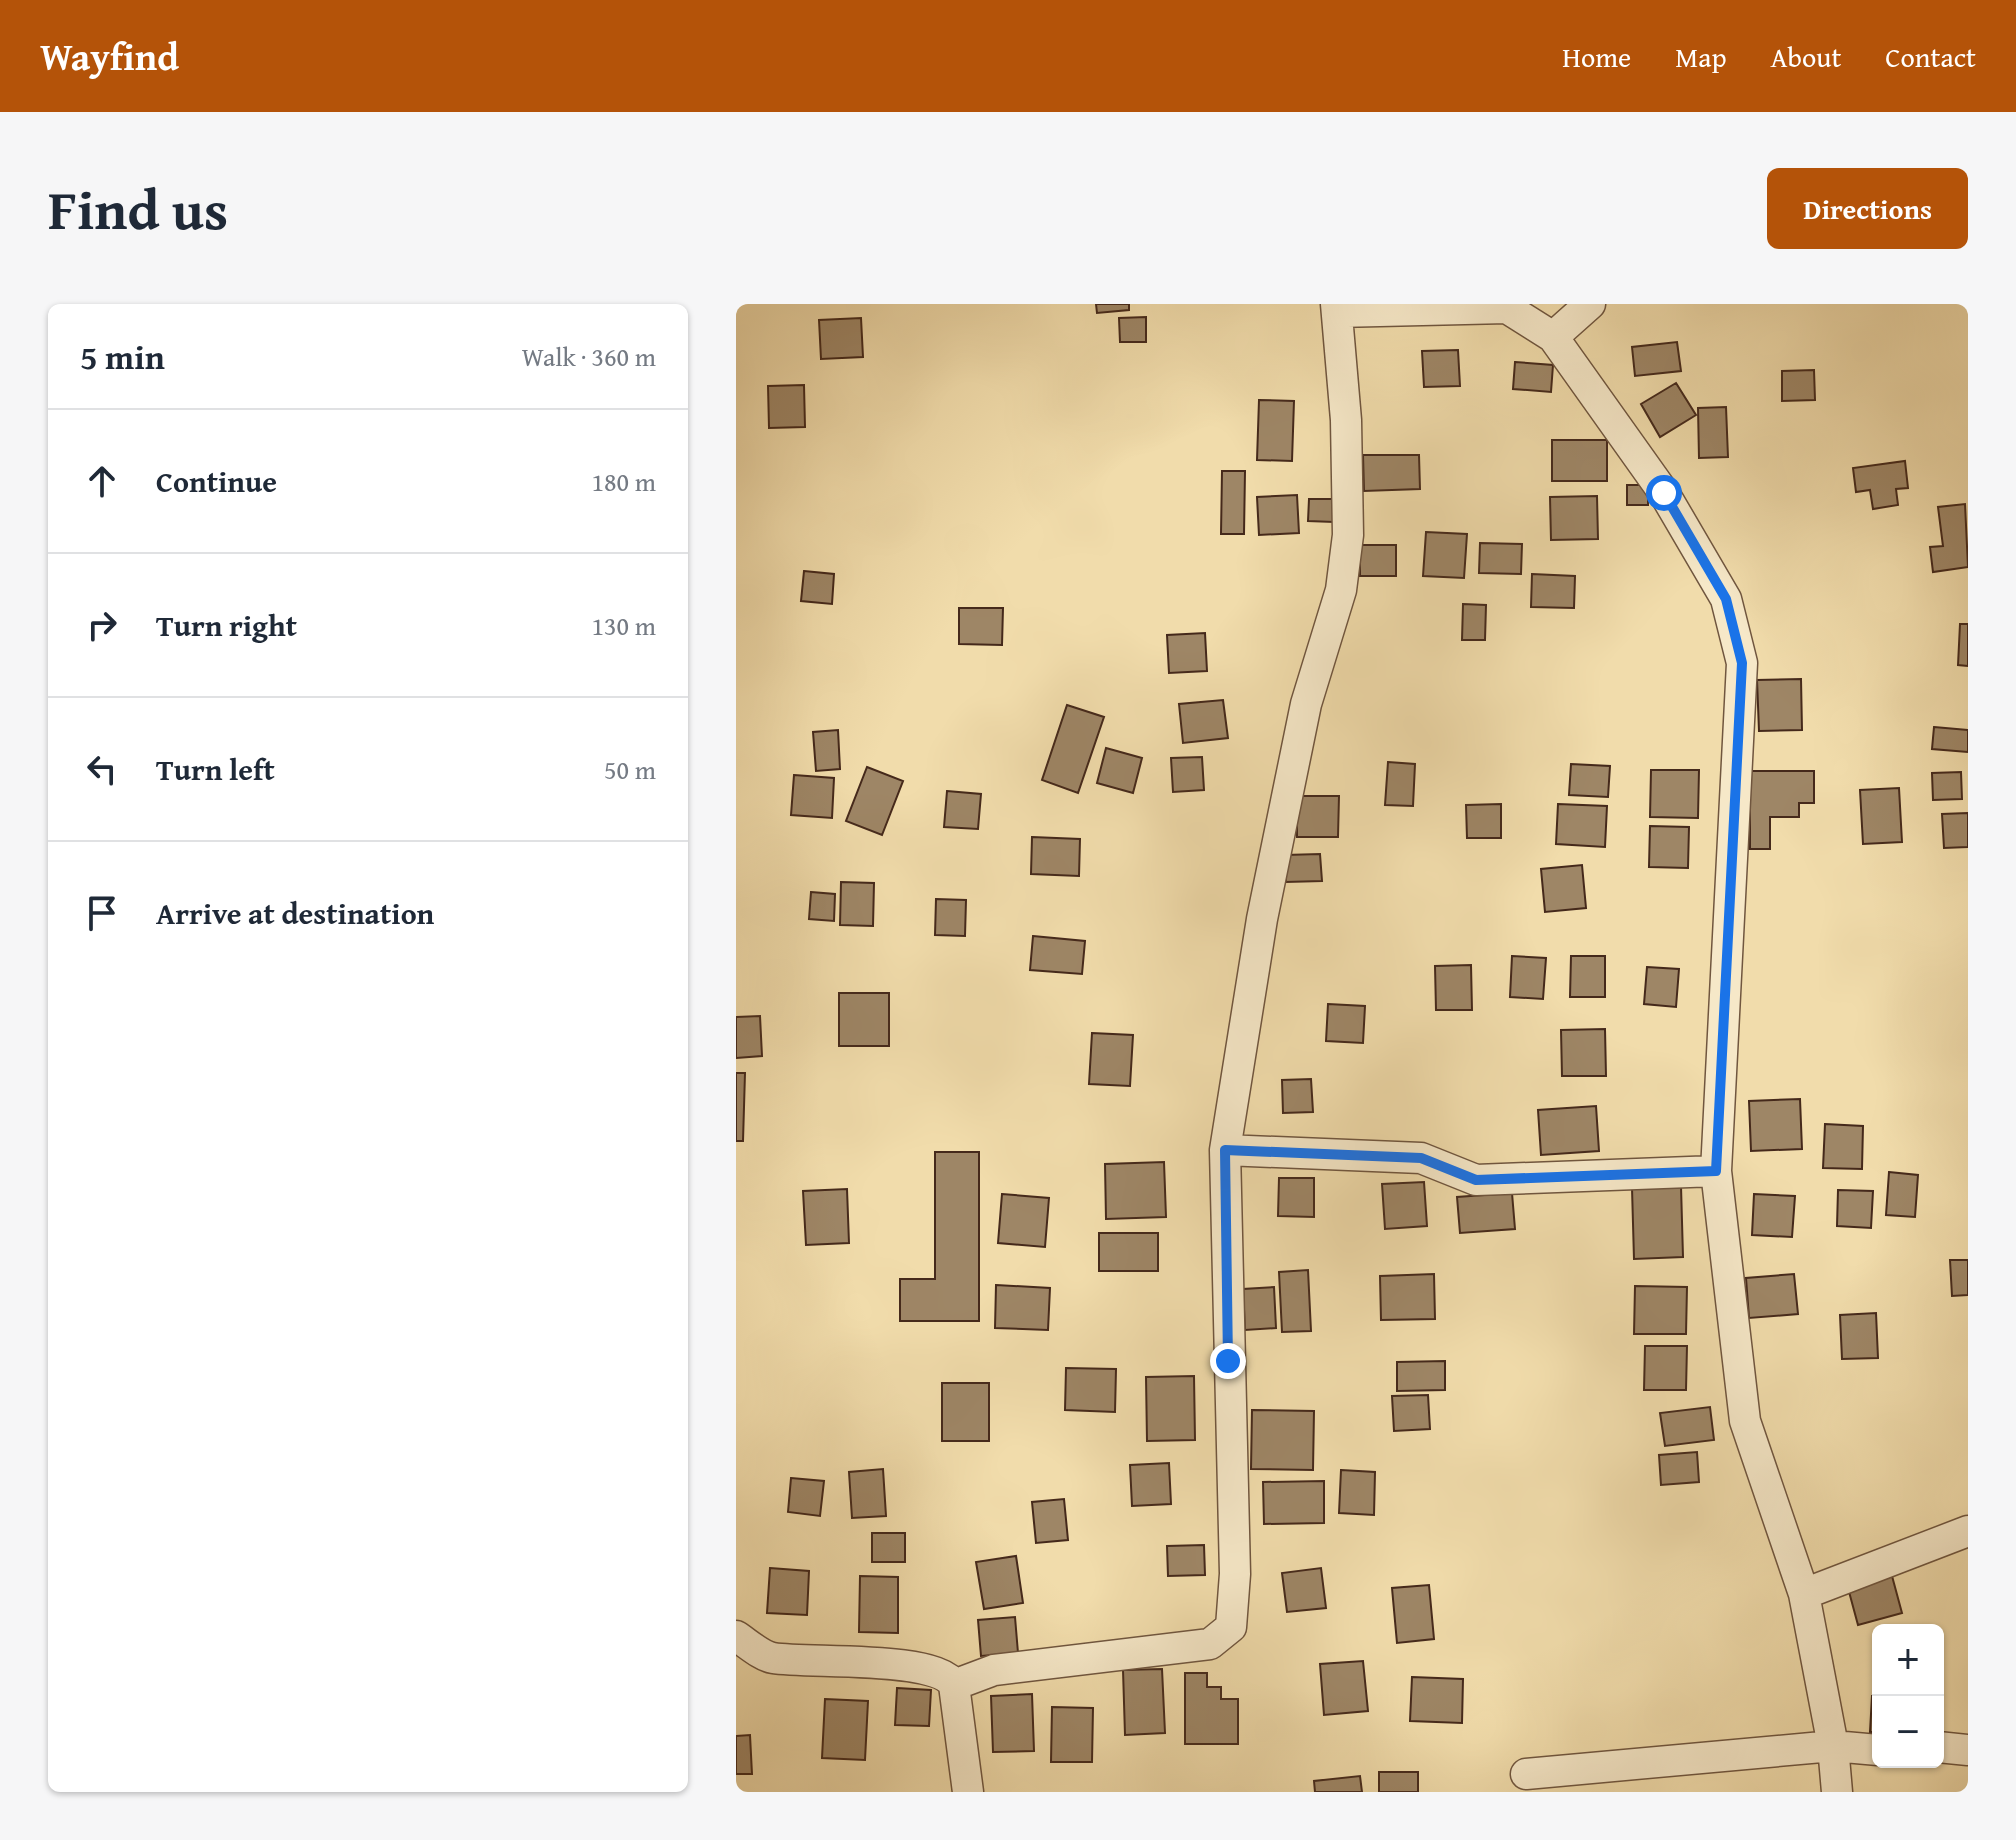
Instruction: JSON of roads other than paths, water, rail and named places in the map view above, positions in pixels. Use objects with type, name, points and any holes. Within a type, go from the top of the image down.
[{"type":"street","points":[[1553,337],[1590,304]]},
{"type":"street","points":[[954,1685],[994,1670],[1210,1644],[1231,1627],[1235,1574],[1225,1150],[1262,919],[1306,704],[1341,590],[1348,520],[1346,420],[1336,308],[1507,308],[1553,337],[1664,493],[1726,599],[1742,663],[1716,1171],[1745,1421],[1804,1594],[1833,1746],[1837,1792]]},
{"type":"street","points":[[1225,1150],[1421,1158],[1476,1180],[1716,1171]]},
{"type":"street","points":[[1804,1594],[1968,1531]]},
{"type":"street","points":[[736,1636],[769,1658],[919,1666],[950,1678],[954,1685],[968,1792]]},
{"type":"street","points":[[1526,1774],[1833,1746],[1872,1749]]},
{"type":"street","points":[[1944,1748],[1968,1750]]}]
